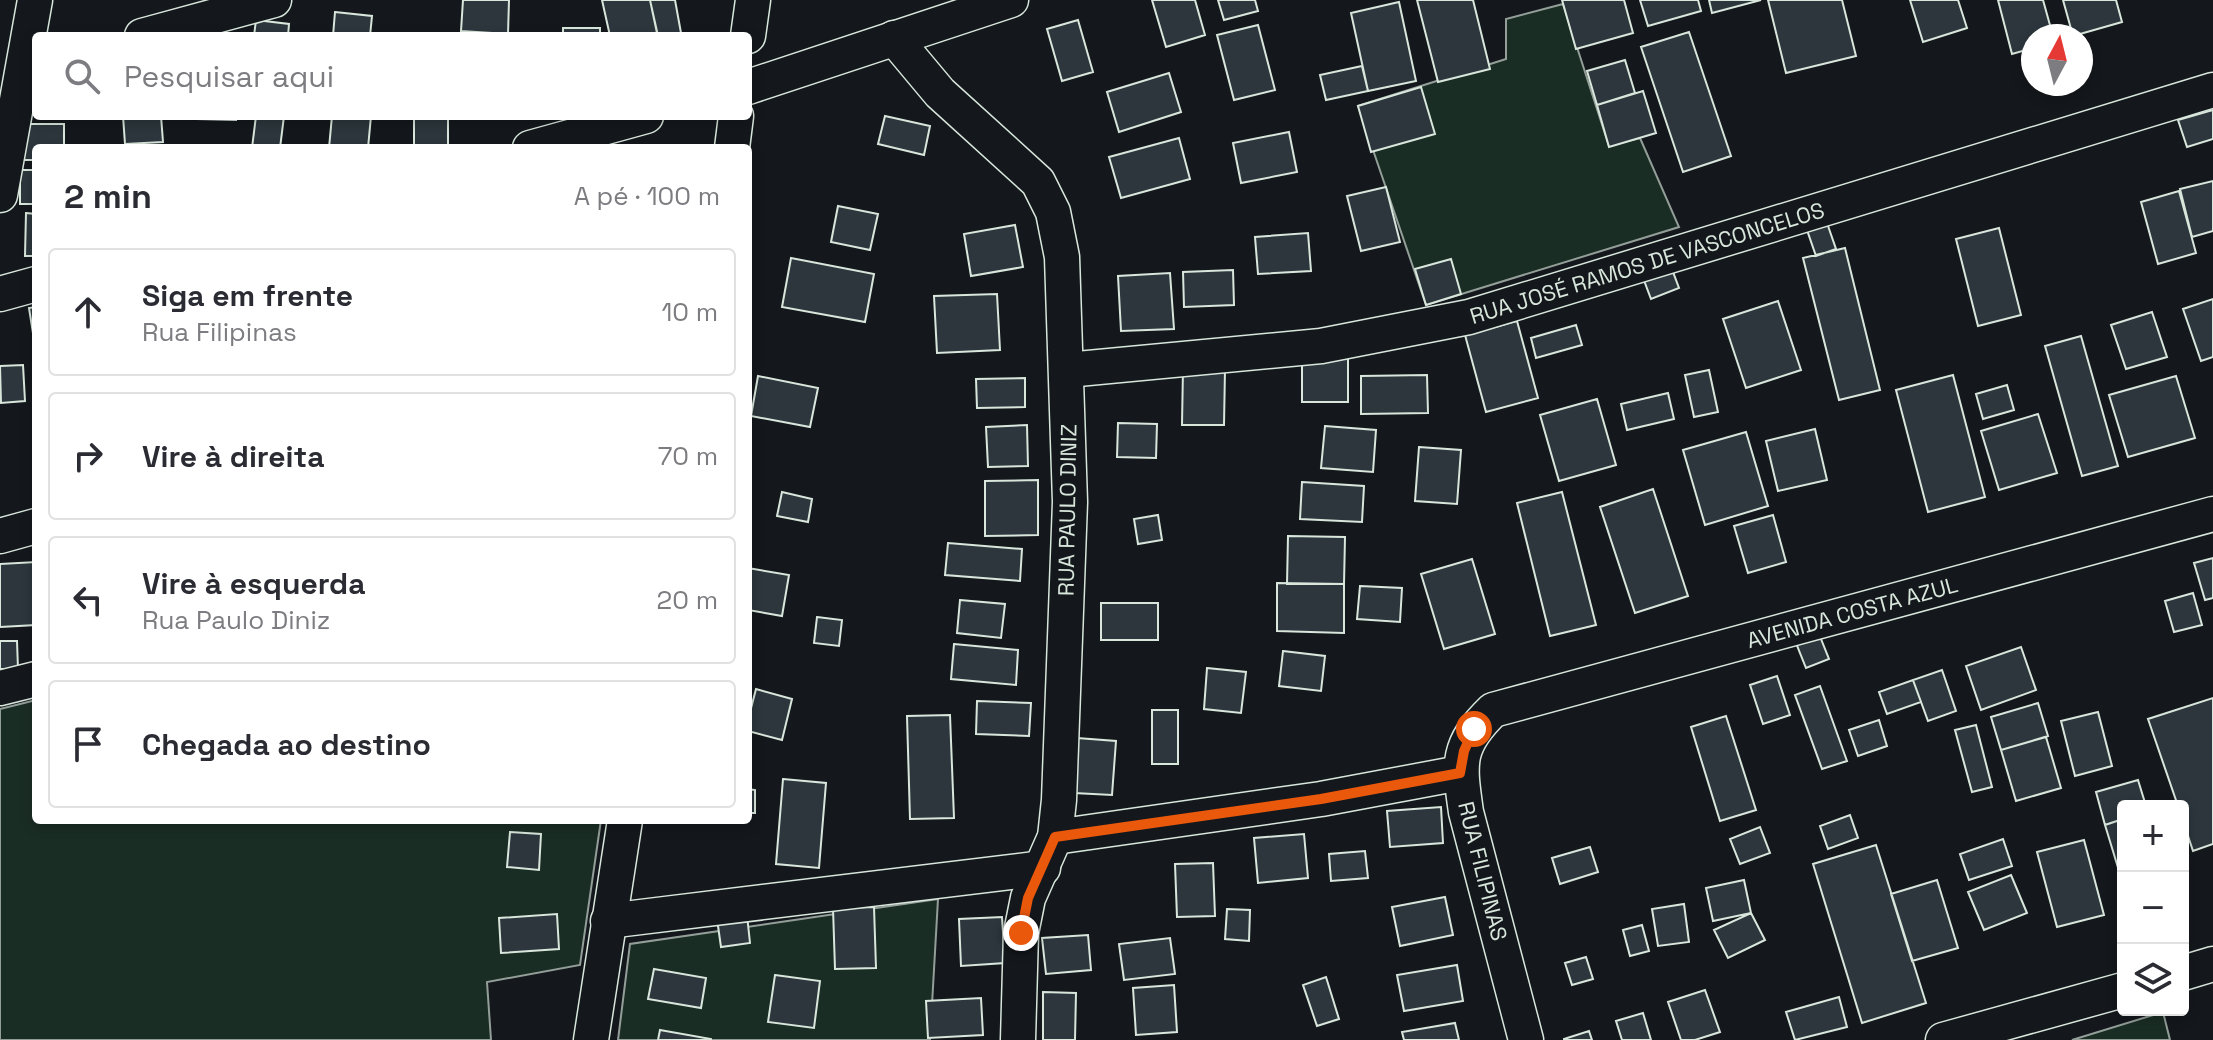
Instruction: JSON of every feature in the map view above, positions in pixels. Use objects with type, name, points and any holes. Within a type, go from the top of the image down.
[{"type":"street","points":[[32,32],[35,0]]},
{"type":"street","points":[[157,32],[274,0]]},
{"type":"street","points":[[749,32],[753,0]]},
{"type":"street","points":[[752,86],[1011,0]]},
{"type":"street","points":[[0,195],[29,67],[32,34]]},
{"type":"street","name":"RUA PAULO DINIZ","points":[[894,38],[940,93],[1038,182],[1053,212],[1062,257],[1070,502],[1059,800],[1049,853],[1028,898],[1021,933],[1018,1040]]},
{"type":"street","name":"RUA JOSÉ RAMOS DE VASCONCELOS","points":[[1067,370],[1321,346],[1469,317],[2213,90]]},
{"type":"street","points":[[544,144],[632,120]]},
{"type":"street","points":[[732,144],[736,120]]},
{"type":"street","points":[[0,294],[32,285]]},
{"type":"street","name":"AVENIDA COSTA AZUL","points":[[1493,710],[2213,514]]},
{"type":"street","points":[[0,536],[32,527]]},
{"type":"street","points":[[0,688],[32,680]]},
{"type":"street","name":"RUA FILIPINAS","points":[[1493,710],[1474,729],[1464,751],[1460,773],[1466,812],[1526,1040]]},
{"type":"street","points":[[608,921],[1049,853],[1460,773]]},
{"type":"street","points":[[591,1040],[624,824]]},
{"type":"street","points":[[2189,971],[2213,964]]},
{"type":"street","points":[[1943,1040],[2117,992]]},
{"type":"green space","points":[[1563,4],[1609,146],[1640,138],[1679,227],[1426,305],[1358,106],[1506,59],[1506,19]]},
{"type":"green space","points":[[32,701],[32,824],[600,824],[580,965],[487,982],[491,1040],[0,1040],[0,709]]},
{"type":"green space","points":[[938,899],[930,1040],[618,1040],[630,944]]},
{"type":"green space","points":[[2150,1016],[2164,1016],[2170,1040],[2072,1040]]},
{"type":"building","points":[[463,0],[509,0],[508,32],[461,31]]},
{"type":"building","points":[[602,0],[650,0],[657,32],[609,32]]},
{"type":"building","points":[[650,0],[675,0],[681,32],[657,32]]},
{"type":"building","points":[[1152,0],[1195,0],[1205,35],[1166,47]]},
{"type":"building","points":[[1218,0],[1255,0],[1258,11],[1224,20]]},
{"type":"building","points":[[1417,0],[1473,0],[1490,69],[1438,82]]},
{"type":"building","points":[[1562,0],[1624,0],[1633,33],[1576,49]]},
{"type":"building","points":[[1640,0],[1698,0],[1701,11],[1648,26]]},
{"type":"building","points":[[1709,0],[1761,0],[1712,13]]},
{"type":"building","points":[[1768,0],[1842,0],[1856,56],[1786,73]]},
{"type":"building","points":[[1910,0],[1958,0],[1967,28],[1923,42]]},
{"type":"building","points":[[1998,0],[2043,0],[2050,24],[2021,24],[2021,51],[2012,54]]},
{"type":"building","points":[[2063,0],[2116,0],[2122,22],[2093,30],[2093,24],[2070,24]]},
{"type":"building","points":[[1399,2],[1416,81],[1368,91],[1351,13]]},
{"type":"building","points":[[335,12],[372,16],[370,32],[333,32]]},
{"type":"building","points":[[256,20],[289,24],[288,32],[254,32]]},
{"type":"building","points":[[1078,20],[1093,72],[1062,81],[1047,29]]},
{"type":"building","points":[[1258,25],[1275,90],[1234,100],[1217,35]]},
{"type":"building","points":[[563,28],[600,28],[600,32],[563,32]]},
{"type":"building","points":[[1689,32],[1731,156],[1683,172],[1641,47]]},
{"type":"building","points":[[1625,60],[1635,93],[1597,105],[1587,71]]},
{"type":"building","points":[[1362,66],[1368,91],[1326,100],[1320,75]]},
{"type":"building","points":[[1169,73],[1181,112],[1119,132],[1107,92]]},
{"type":"building","points":[[1421,87],[1435,134],[1371,152],[1358,106]]},
{"type":"building","points":[[1643,91],[1656,133],[1609,147],[1597,105]]},
{"type":"building","points":[[2213,110],[2213,139],[2187,147],[2178,120]]},
{"type":"building","points":[[885,116],[930,126],[924,155],[878,144]]},
{"type":"building","points":[[123,120],[161,120],[163,142],[125,144]]},
{"type":"building","points":[[256,120],[284,120],[280,144],[252,144]]},
{"type":"building","points":[[332,120],[371,120],[368,144],[329,144]]},
{"type":"building","points":[[414,120],[448,120],[448,144],[414,144]]},
{"type":"building","points":[[19,124],[64,124],[64,144],[32,144],[32,160],[19,160]]},
{"type":"building","points":[[1289,132],[1297,172],[1241,183],[1233,143]]},
{"type":"building","points":[[1179,138],[1190,179],[1121,198],[1109,157]]},
{"type":"building","points":[[20,170],[32,170],[32,204],[20,204]]},
{"type":"building","points":[[2213,181],[2213,231],[2192,237],[2180,189]]},
{"type":"building","points":[[1386,187],[1400,242],[1361,251],[1347,196]]},
{"type":"building","points":[[2179,191],[2196,253],[2158,264],[2141,202]]},
{"type":"building","points":[[838,206],[878,214],[870,250],[831,242]]},
{"type":"building","points":[[26,213],[32,214],[32,256],[25,256]]},
{"type":"building","points":[[1827,223],[1836,249],[1816,256],[1807,230]]},
{"type":"building","points":[[1015,225],[1023,267],[971,276],[964,234]]},
{"type":"building","points":[[1999,228],[2021,315],[1978,326],[1956,239]]},
{"type":"building","points":[[1308,233],[1311,271],[1258,274],[1255,237]]},
{"type":"building","points":[[1845,248],[1880,390],[1839,400],[1803,258]]},
{"type":"building","points":[[791,258],[874,274],[865,322],[782,307]]},
{"type":"building","points":[[1451,259],[1461,294],[1426,305],[1415,269]]},
{"type":"building","points":[[1670,264],[1679,288],[1651,299],[1642,275]]},
{"type":"building","points":[[1233,270],[1234,305],[1184,307],[1183,272]]},
{"type":"building","points":[[1170,273],[1174,329],[1121,331],[1118,276]]},
{"type":"building","points":[[997,294],[1000,350],[937,353],[934,296]]},
{"type":"building","points":[[2213,299],[2213,357],[2201,361],[2183,309]]},
{"type":"building","points":[[1778,301],[1801,370],[1746,388],[1723,319]]},
{"type":"building","points":[[2152,312],[2167,357],[2126,369],[2111,325]]},
{"type":"building","points":[[1517,321],[1538,398],[1486,412],[1465,335]]},
{"type":"building","points":[[1576,325],[1582,345],[1536,358],[1531,338]]},
{"type":"building","points":[[2081,336],[2118,466],[2082,476],[2045,346]]},
{"type":"building","points":[[1302,357],[1348,357],[1348,402],[1302,402]]},
{"type":"building","points":[[23,365],[25,401],[1,403],[0,366]]},
{"type":"building","points":[[1183,368],[1225,369],[1224,425],[1182,425]]},
{"type":"building","points":[[1709,370],[1718,412],[1694,417],[1685,375]]},
{"type":"building","points":[[1427,375],[1428,413],[1361,414],[1361,376]]},
{"type":"building","points":[[1953,375],[1985,497],[1928,512],[1896,390]]},
{"type":"building","points":[[758,376],[818,388],[810,427],[752,416]]},
{"type":"building","points":[[2176,376],[2195,438],[2128,457],[2109,395]]},
{"type":"building","points":[[1025,378],[1025,407],[977,408],[976,379]]},
{"type":"building","points":[[2007,385],[2014,410],[1983,419],[1976,394]]},
{"type":"building","points":[[1668,393],[1674,419],[1627,430],[1621,404]]},
{"type":"building","points":[[1597,399],[1616,465],[1559,481],[1540,415]]},
{"type":"building","points":[[2038,414],[2057,473],[1999,490],[1981,431]]},
{"type":"building","points":[[1118,423],[1157,424],[1156,458],[1117,457]]},
{"type":"building","points":[[1027,425],[1028,466],[988,467],[986,427]]},
{"type":"building","points":[[1325,426],[1376,430],[1373,472],[1321,468]]},
{"type":"building","points":[[1815,429],[1827,480],[1778,491],[1766,441]]},
{"type":"building","points":[[1746,432],[1768,506],[1705,525],[1683,450]]},
{"type":"building","points":[[1419,447],[1461,450],[1457,504],[1415,501]]},
{"type":"building","points":[[1038,480],[1038,535],[985,536],[985,481]]},
{"type":"building","points":[[1302,482],[1364,486],[1362,522],[1300,519]]},
{"type":"building","points":[[1653,489],[1688,596],[1635,613],[1600,507]]},
{"type":"building","points":[[782,492],[812,499],[808,522],[777,516]]},
{"type":"building","points":[[1562,492],[1596,625],[1550,636],[1517,503]]},
{"type":"building","points":[[1158,515],[1162,540],[1138,544],[1134,519]]},
{"type":"building","points":[[1773,515],[1786,562],[1748,573],[1734,526]]},
{"type":"building","points":[[1288,536],[1345,537],[1344,584],[1287,584]]},
{"type":"building","points":[[948,543],[1022,549],[1020,581],[945,575]]},
{"type":"building","points":[[2213,558],[2213,598],[2205,600],[2194,563]]},
{"type":"building","points":[[1472,559],[1495,634],[1444,649],[1421,574]]},
{"type":"building","points":[[32,562],[32,625],[0,627],[0,564]]},
{"type":"building","points":[[752,569],[789,575],[782,616],[752,611]]},
{"type":"building","points":[[1277,583],[1344,584],[1344,633],[1277,631]]},
{"type":"building","points":[[1360,586],[1402,588],[1400,622],[1357,619]]},
{"type":"building","points":[[2193,593],[2202,625],[2174,632],[2165,601]]},
{"type":"building","points":[[960,600],[1005,604],[1001,638],[957,633]]},
{"type":"building","points":[[1101,603],[1158,603],[1158,640],[1101,640]]},
{"type":"building","points":[[817,617],[842,620],[839,646],[814,643]]},
{"type":"building","points":[[1819,634],[1829,659],[1806,668],[1796,643]]},
{"type":"building","points":[[0,641],[17,641],[18,669],[0,669]]},
{"type":"building","points":[[954,644],[1018,650],[1016,685],[951,679]]},
{"type":"building","points":[[2021,647],[2036,690],[1981,710],[1966,666]]},
{"type":"building","points":[[1283,651],[1325,656],[1321,691],[1279,686]]},
{"type":"building","points":[[1207,668],[1246,672],[1241,713],[1204,709]]},
{"type":"building","points":[[1942,670],[1956,711],[1928,721],[1913,680]]},
{"type":"building","points":[[1777,676],[1790,715],[1763,724],[1750,685]]},
{"type":"building","points":[[1913,680],[1921,702],[1887,714],[1879,692]]},
{"type":"building","points":[[1820,686],[1847,761],[1822,769],[1795,695]]},
{"type":"building","points":[[756,689],[792,699],[782,740],[752,732],[752,704]]},
{"type":"building","points":[[2213,698],[2213,844],[2193,851],[2189,839],[2189,800],[2176,800],[2148,719]]},
{"type":"building","points":[[977,701],[1031,703],[1029,736],[976,734]]},
{"type":"building","points":[[2038,703],[2048,736],[2001,750],[1991,717]]},
{"type":"building","points":[[1152,710],[1178,710],[1178,764],[1152,764]]},
{"type":"building","points":[[2098,712],[2112,766],[2075,776],[2061,721]]},
{"type":"building","points":[[950,715],[954,818],[910,819],[907,716]]},
{"type":"building","points":[[1726,716],[1756,810],[1720,821],[1691,727]]},
{"type":"building","points":[[1879,720],[1887,746],[1858,756],[1849,730]]},
{"type":"building","points":[[1976,725],[1992,787],[1972,792],[1955,730]]},
{"type":"building","points":[[2046,737],[2061,788],[2016,801],[2001,750]]},
{"type":"building","points":[[1077,738],[1116,741],[1112,795],[1074,793]]},
{"type":"building","points":[[783,779],[826,783],[819,868],[776,864]]},
{"type":"building","points":[[2138,780],[2144,800],[2117,800],[2117,821],[2105,825],[2096,792]]},
{"type":"building","points":[[752,790],[755,790],[755,813],[752,813]]},
{"type":"building","points":[[1441,807],[1443,843],[1390,847],[1387,811]]},
{"type":"building","points":[[1850,815],[1858,838],[1828,849],[1820,826]]},
{"type":"building","points":[[2117,821],[2117,864],[2105,825]]},
{"type":"building","points":[[1760,827],[1770,853],[1740,864],[1730,839]]},
{"type":"building","points":[[510,832],[541,834],[539,870],[507,867]]},
{"type":"building","points":[[1304,834],[1308,878],[1258,883],[1254,838]]},
{"type":"building","points":[[2003,839],[2012,866],[1969,880],[1960,854]]},
{"type":"building","points":[[2084,840],[2104,915],[2057,927],[2037,852]]},
{"type":"building","points":[[1876,845],[1926,1003],[1862,1023],[1813,864]]},
{"type":"building","points":[[1590,847],[1598,872],[1560,884],[1552,858]]},
{"type":"building","points":[[1365,851],[1368,878],[1331,881],[1329,854]]},
{"type":"building","points":[[1213,863],[1215,916],[1177,917],[1175,864]]},
{"type":"building","points":[[2011,875],[2027,913],[1984,930],[1968,892]]},
{"type":"building","points":[[1744,880],[1751,913],[1713,921],[1706,888]]},
{"type":"building","points":[[1937,880],[1958,948],[1912,961],[1891,894]]},
{"type":"building","points":[[1445,897],[1453,935],[1400,946],[1392,907]]},
{"type":"building","points":[[1684,904],[1689,942],[1658,946],[1652,909]]},
{"type":"building","points":[[874,907],[876,968],[835,969],[833,908]]},
{"type":"building","points":[[1227,909],[1250,910],[1249,941],[1225,939]]},
{"type":"building","points":[[1751,913],[1765,940],[1728,958],[1714,930]]},
{"type":"building","points":[[557,914],[559,949],[501,953],[499,918]]},
{"type":"building","points":[[747,915],[750,943],[721,947],[717,919]]},
{"type":"building","points":[[1002,917],[1005,963],[961,966],[959,919]]},
{"type":"building","points":[[1642,925],[1649,951],[1630,956],[1623,930]]},
{"type":"building","points":[[1088,935],[1091,970],[1046,974],[1042,938]]},
{"type":"building","points":[[1170,938],[1175,974],[1124,980],[1119,944]]},
{"type":"building","points":[[1586,957],[1593,979],[1572,985],[1565,963]]},
{"type":"building","points":[[1457,965],[1463,1001],[1404,1011],[1397,975]]},
{"type":"building","points":[[654,969],[706,978],[701,1008],[648,999]]},
{"type":"building","points":[[775,975],[820,981],[814,1028],[768,1022]]},
{"type":"building","points":[[1326,977],[1339,1019],[1317,1026],[1303,985]]},
{"type":"building","points":[[1174,985],[1177,1032],[1136,1035],[1133,988]]},
{"type":"building","points":[[1705,990],[1720,1032],[1695,1040],[1681,1040],[1668,1002]]},
{"type":"building","points":[[1043,992],[1076,993],[1075,1040],[1043,1040]]},
{"type":"building","points":[[1839,997],[1847,1027],[1795,1040],[1786,1012]]},
{"type":"building","points":[[981,998],[983,1035],[928,1038],[926,1001]]},
{"type":"building","points":[[1643,1013],[1651,1040],[1622,1040],[1616,1021]]},
{"type":"building","points":[[1455,1023],[1459,1040],[1404,1040],[1402,1032]]},
{"type":"building","points":[[660,1030],[711,1039],[711,1040],[658,1040]]},
{"type":"building","points":[[1589,1031],[1592,1040],[1564,1040],[1564,1039]]},
{"type":"route","points":[[1021,933],[1028,898],[1055,837],[1190,820],[1460,773],[1464,751],[1474,729]]}]
